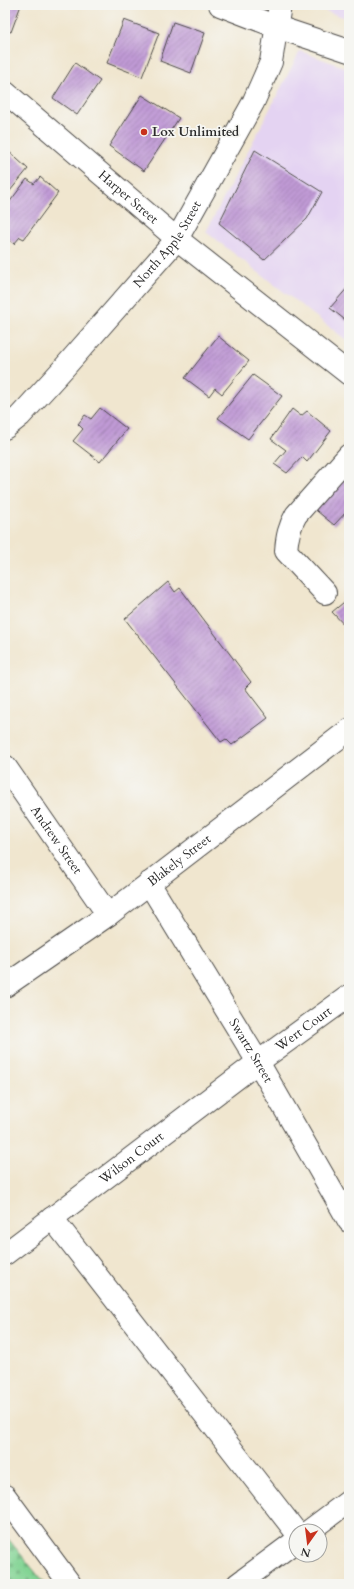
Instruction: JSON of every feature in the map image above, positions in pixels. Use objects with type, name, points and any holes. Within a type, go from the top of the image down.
[{"type":"street","points":[[220,5],[278,27],[349,51]]},
{"type":"street","name":"North Apple Street","points":[[5,428],[20,416],[63,369],[177,239],[253,103],[271,62],[278,27],[280,5]]},
{"type":"street","name":"Harper Street","points":[[5,92],[177,239],[349,374]]},
{"type":"street","points":[[325,593],[286,551],[287,537],[290,526],[296,515],[349,455]]},
{"type":"street","name":"Blakely Street","points":[[5,986],[108,915],[349,730]]},
{"type":"street","name":"Andrew Street","points":[[5,766],[108,915]]},
{"type":"street","name":"Swartz Street","points":[[149,883],[258,1062],[349,1221]]},
{"type":"street","name":"Wert Court","points":[[258,1062],[349,996]]},
{"type":"street","name":"Wilson Court","points":[[5,1254],[258,1062]]},
{"type":"street","points":[[52,1218],[289,1523]]},
{"type":"street","points":[[5,1496],[70,1584]]},
{"type":"street","points":[[320,1523],[349,1501]]},
{"type":"street","points":[[238,1584],[288,1547]]},
{"type":"shaded area","points":[[308,5],[349,5],[349,19]]},
{"type":"shaded area","points":[[300,51],[349,69],[349,342],[206,232]]},
{"type":"green space","points":[[5,1535],[45,1584],[5,1584]]},
{"type":"building","points":[[5,5],[21,5],[11,32],[5,30]]},
{"type":"building","points":[[124,20],[159,33],[142,77],[107,63]]},
{"type":"building","points":[[173,22],[205,33],[191,73],[160,61]]},
{"type":"building","points":[[75,63],[100,81],[77,115],[53,98]]},
{"type":"building","name":"Lox Unlimited","points":[[142,95],[179,118],[144,171],[109,146]]},
{"type":"building","points":[[5,148],[28,169],[5,197]]},
{"type":"building","points":[[255,150],[322,192],[307,219],[264,260],[219,223]]},
{"type":"building","points":[[40,177],[58,193],[24,239],[20,237],[14,244],[5,236],[5,208],[27,179],[34,184]]},
{"type":"building","points":[[349,286],[349,323],[330,308]]},
{"type":"building","points":[[218,336],[249,361],[222,394],[215,388],[209,396],[185,378]]},
{"type":"building","points":[[253,375],[282,396],[248,439],[218,418]]},
{"type":"building","points":[[100,408],[127,429],[100,462],[73,441],[83,429],[78,424],[85,415],[91,419]]},
{"type":"building","points":[[292,409],[301,416],[307,411],[331,431],[307,462],[302,457],[287,473],[274,464],[286,450],[271,439]]},
{"type":"building","points":[[338,475],[349,485],[349,509],[334,525],[312,507]]},
{"type":"building","points":[[168,582],[175,592],[180,588],[251,682],[245,688],[268,718],[232,745],[226,739],[221,742],[125,619]]},
{"type":"building","points":[[349,598],[349,630],[332,612]]},
{"type":"place","name":"Lox Unlimited","points":[[144,132]]}]
